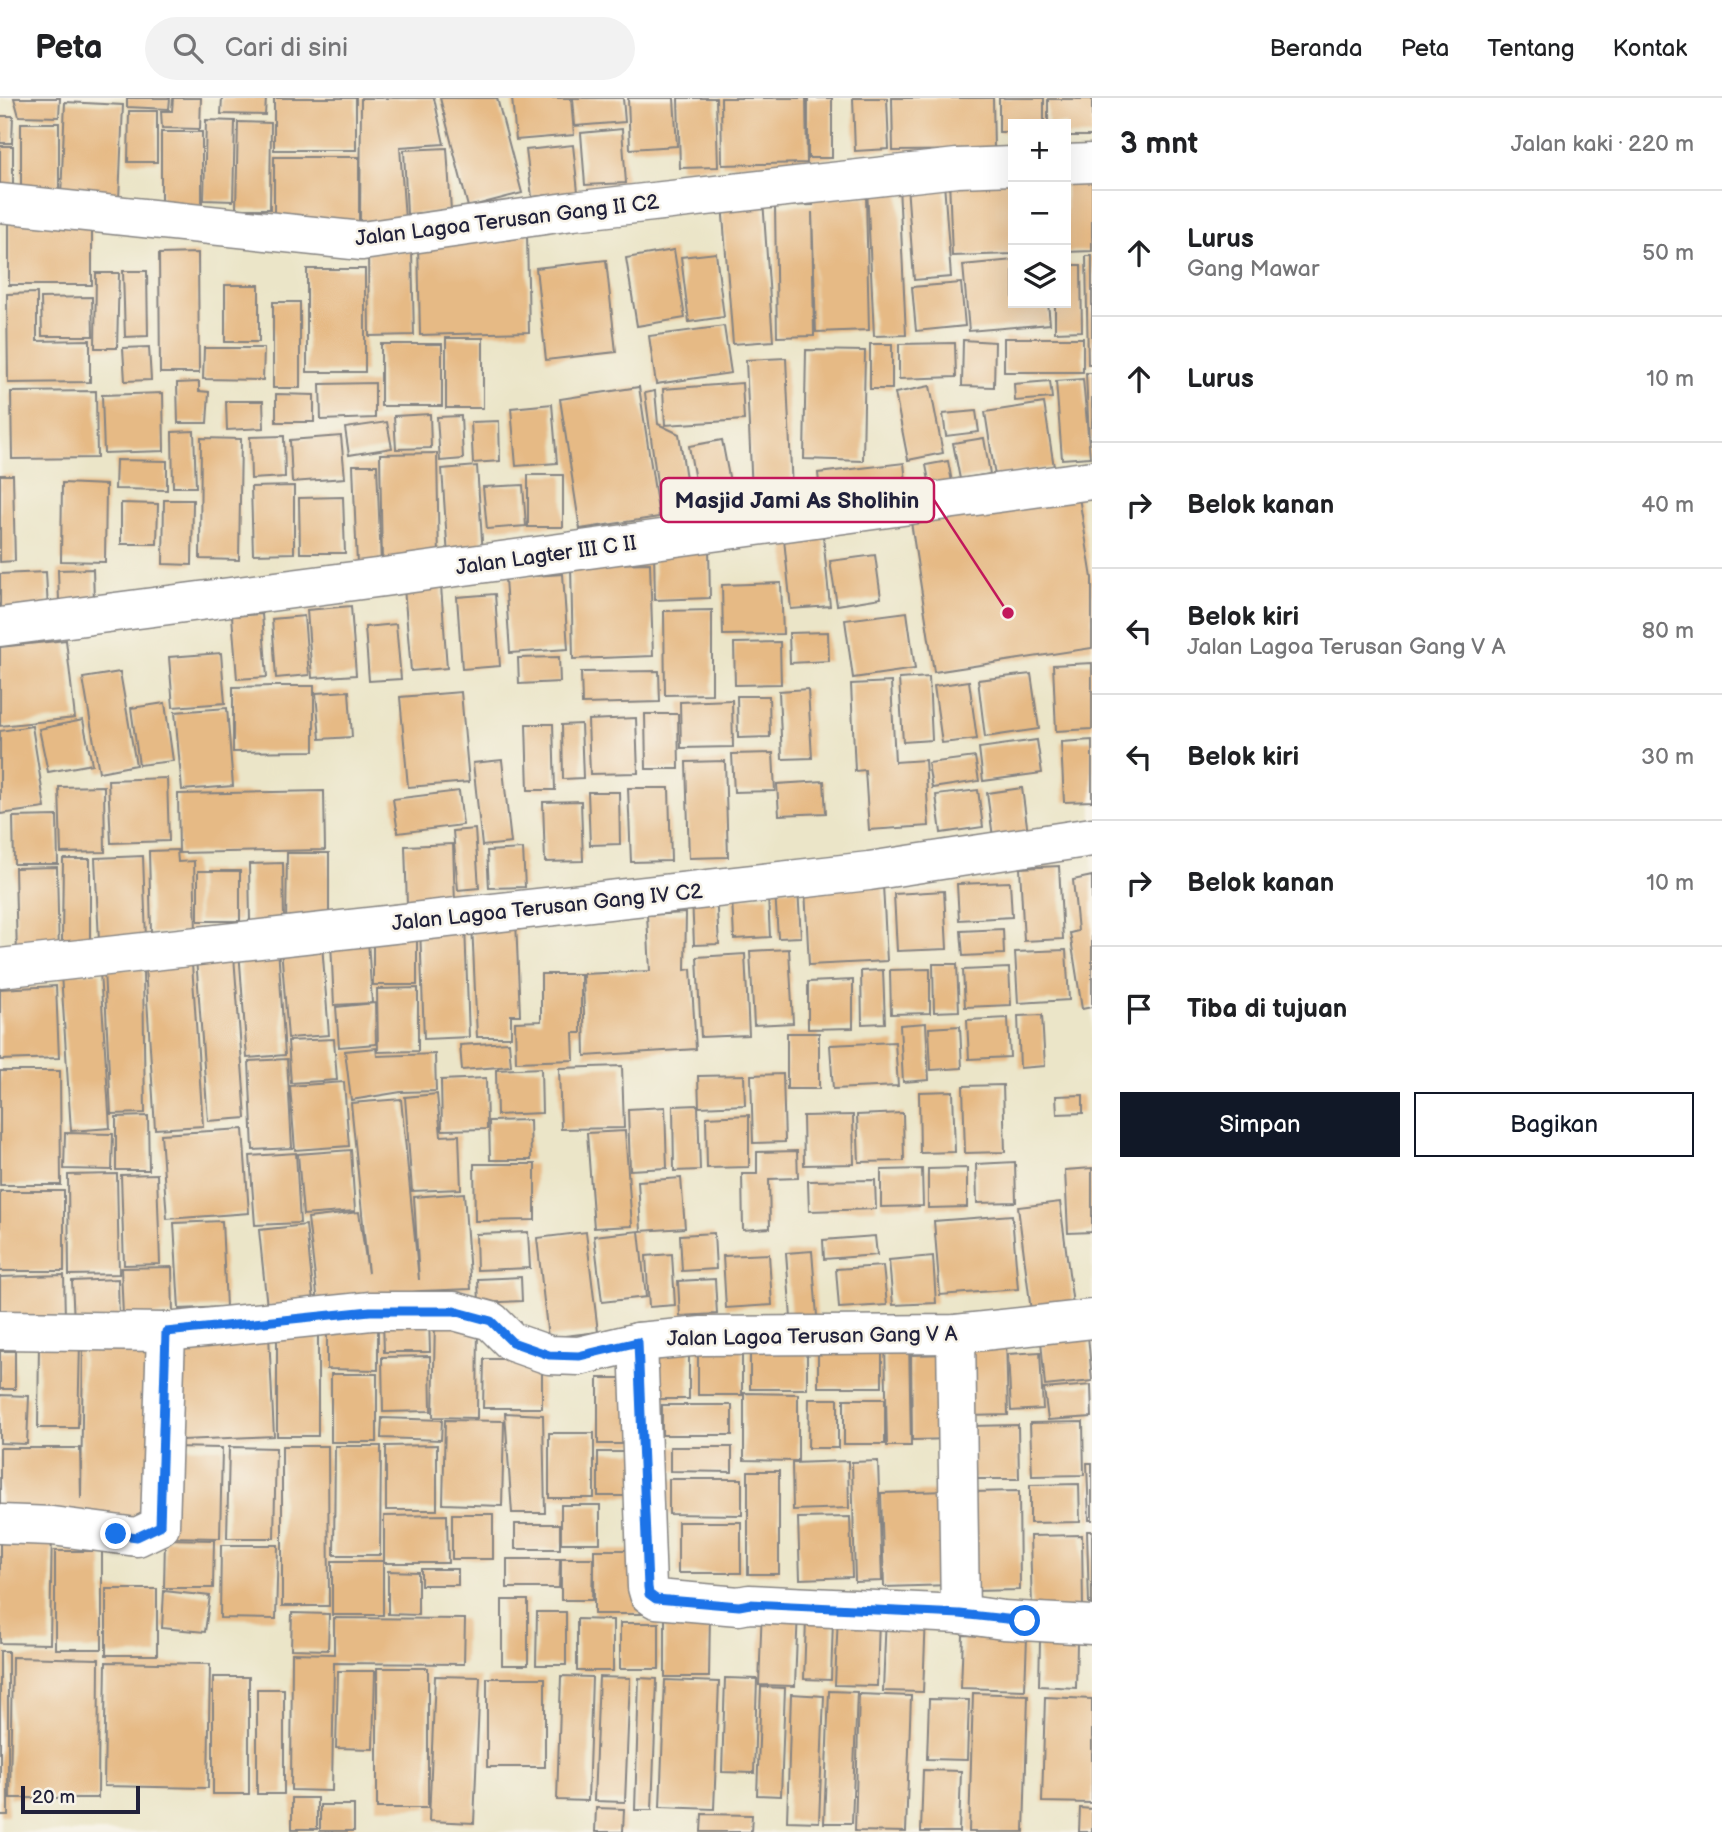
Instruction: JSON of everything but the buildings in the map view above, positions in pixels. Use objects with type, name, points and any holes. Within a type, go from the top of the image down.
[{"type":"street","points":[[1071,164],[1092,163]]},
{"type":"street","name":"Jalan Lagoa Terusan Gang II C2","points":[[0,204],[362,241],[573,211],[957,168],[1008,166]]},
{"type":"street","name":"Jalan Lagter III C II","points":[[0,626],[384,577],[1092,480]]},
{"type":"street","name":"Jalan Lagoa Terusan Gang IV C2","points":[[0,968],[869,871],[1092,837]]},
{"type":"street","name":"Jalan Lagoa Terusan Gang V A","points":[[0,1330],[166,1332],[370,1311],[454,1311],[491,1321],[512,1342],[549,1355],[579,1356],[638,1342],[702,1336],[956,1334],[1092,1320]]},
{"type":"street","points":[[0,1524],[52,1526],[137,1537],[160,1526],[166,1332]]},
{"type":"street","points":[[956,1334],[960,1614]]},
{"type":"street","points":[[638,1342],[649,1594],[656,1599],[739,1606],[750,1604],[960,1614],[1003,1620],[1092,1625]]},
{"type":"place","name":"Masjid Jami As Sholihin","points":[[1008,613]]},
{"type":"route","points":[[116,1534],[143,1536],[160,1526],[166,1332],[370,1311],[454,1311],[491,1321],[512,1342],[549,1355],[579,1356],[638,1342],[648,1587],[649,1594],[656,1599],[739,1606],[750,1604],[960,1614],[1025,1621]]}]
